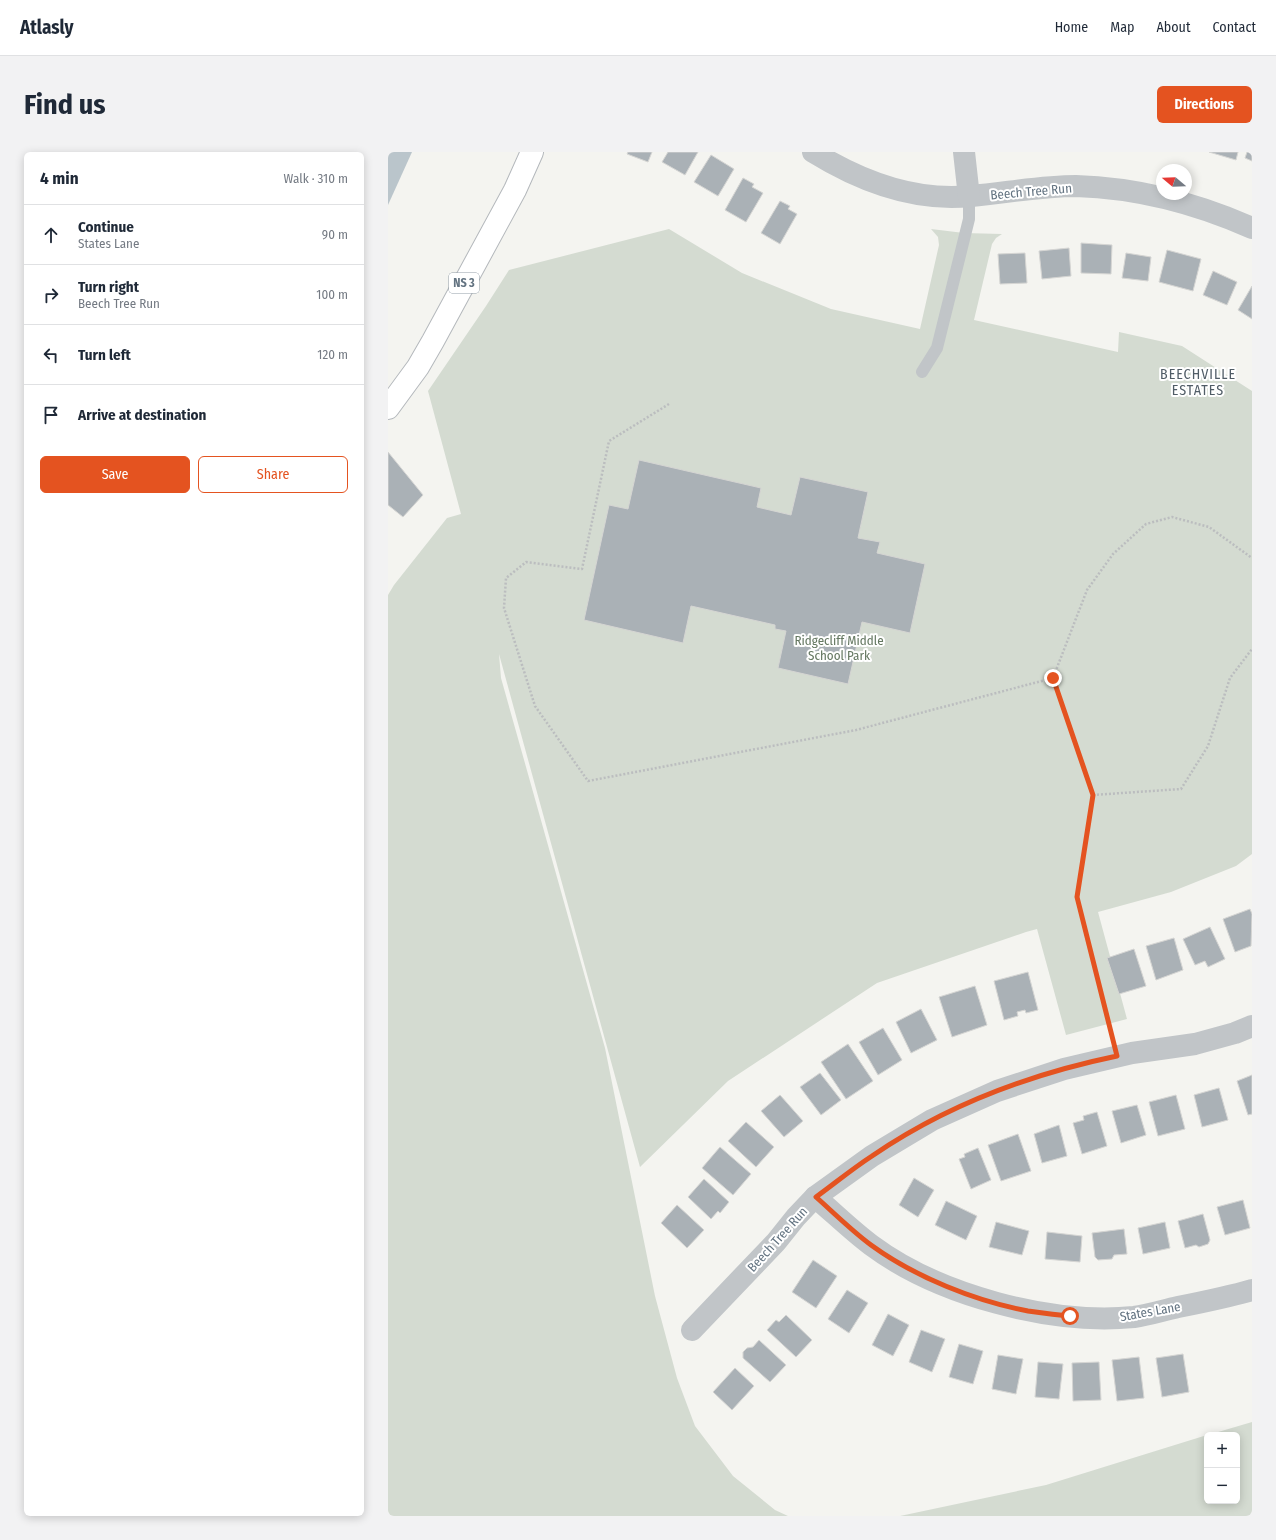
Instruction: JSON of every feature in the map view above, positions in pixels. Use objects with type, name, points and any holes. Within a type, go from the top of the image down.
[{"type":"main road","name":"NS 3","points":[[388,408],[418,367],[433,342],[515,190],[532,152]]},
{"type":"street","name":"Beech Tree Run","points":[[813,152],[830,163],[856,176],[902,191],[932,197],[969,196],[1030,188],[1097,187],[1142,193],[1186,203],[1228,217],[1252,228]]},
{"type":"street","points":[[964,152],[969,196]]},
{"type":"street","name":"Beech Tree Run","points":[[692,1330],[776,1242],[796,1217],[816,1197],[872,1156],[932,1120],[964,1104],[1030,1079],[1064,1069],[1117,1056],[1195,1044],[1235,1033],[1252,1026]]},
{"type":"street","name":"States Lane","points":[[816,1197],[870,1244],[888,1256],[926,1277],[966,1294],[1028,1311],[1070,1316],[1135,1317],[1252,1290]]},
{"type":"lane","points":[[922,372],[937,348],[969,219],[969,196]]},
{"type":"path","points":[[669,404],[608,441],[582,569],[526,562],[506,578],[504,608],[535,706],[588,781],[856,730],[1053,678]]},
{"type":"path","points":[[1117,1056],[1077,897],[1093,795],[1053,678],[1087,590],[1113,554],[1146,524],[1172,518],[1209,526],[1252,558]]},
{"type":"path","points":[[1093,795],[1181,789],[1208,746],[1230,678],[1252,649]]},
{"type":"green space","name":"Ridgecliff Middle School Park","points":[[669,229],[742,273],[831,309],[920,329],[939,245],[938,237],[931,229],[964,233],[1002,234],[996,238],[992,244],[974,320],[1118,352],[1119,332],[1182,346],[1252,391],[1252,854],[1236,866],[1171,892],[1098,912],[1127,1019],[1066,1035],[1037,929],[1026,932],[877,983],[728,1081],[640,1167],[499,654],[501,678],[605,1048],[655,1296],[677,1378],[695,1426],[733,1476],[775,1510],[788,1516],[388,1516],[388,595],[394,585],[447,518],[461,514],[428,391],[509,270]]},
{"type":"green space","points":[[1252,1422],[1252,1516],[900,1516],[1046,1485],[1204,1436],[1204,1504],[1240,1504],[1240,1432],[1218,1432]]},
{"type":"shaded area","points":[[388,152],[412,152],[388,205]]},
{"type":"building","points":[[628,152],[652,152],[648,162],[627,154]]},
{"type":"building","points":[[668,152],[698,152],[685,175],[662,162]]},
{"type":"building","points":[[1209,152],[1238,152],[1236,160]]},
{"type":"building","points":[[1247,152],[1252,152],[1252,161],[1245,158]]},
{"type":"building","points":[[711,155],[734,169],[718,196],[694,182]]},
{"type":"building","points":[[743,178],[754,184],[752,187],[763,193],[746,222],[725,210]]},
{"type":"building","points":[[780,201],[790,206],[788,209],[797,214],[780,244],[761,233]]},
{"type":"building","points":[[1081,243],[1112,245],[1111,274],[1081,273]]},
{"type":"building","points":[[1069,248],[1071,276],[1042,279],[1039,251]]},
{"type":"building","points":[[1167,250],[1201,259],[1193,291],[1159,282]]},
{"type":"building","points":[[1025,253],[1027,283],[1000,284],[998,254]]},
{"type":"building","points":[[1126,253],[1151,257],[1148,281],[1122,278]]},
{"type":"building","points":[[1213,271],[1237,282],[1227,305],[1203,295]]},
{"type":"building","points":[[1252,286],[1252,319],[1238,310]]},
{"type":"building","points":[[388,452],[423,495],[403,517],[388,505]]},
{"type":"building","points":[[639,460],[761,488],[757,507],[791,515],[800,477],[868,492],[858,538],[880,542],[877,553],[925,564],[910,633],[862,622],[848,684],[778,668],[786,631],[775,629],[775,625],[691,606],[683,643],[584,620],[609,505],[628,509]]},
{"type":"building","points":[[1250,909],[1252,914],[1251,946],[1235,952],[1223,919]]},
{"type":"building","points":[[1210,927],[1225,959],[1208,967],[1205,961],[1195,965],[1183,939]]},
{"type":"building","points":[[1174,938],[1183,970],[1156,980],[1146,946]]},
{"type":"building","points":[[1134,949],[1146,986],[1119,994],[1107,958]]},
{"type":"building","points":[[1028,972],[1038,1010],[1026,1013],[1025,1010],[1017,1012],[1018,1016],[1004,1020],[994,981]]},
{"type":"building","points":[[975,986],[987,1025],[952,1037],[939,997]]},
{"type":"building","points":[[921,1009],[937,1040],[911,1053],[896,1022]]},
{"type":"building","points":[[883,1028],[902,1060],[878,1075],[859,1042]]},
{"type":"building","points":[[848,1044],[873,1081],[846,1099],[821,1062]]},
{"type":"building","points":[[820,1073],[841,1100],[821,1115],[800,1087]]},
{"type":"building","points":[[1252,1075],[1252,1114],[1248,1115],[1237,1081]]},
{"type":"building","points":[[1219,1088],[1228,1120],[1202,1127],[1194,1095]]},
{"type":"building","points":[[780,1095],[803,1121],[784,1137],[761,1111]]},
{"type":"building","points":[[1176,1095],[1185,1129],[1158,1136],[1149,1102]]},
{"type":"building","points":[[1137,1105],[1146,1135],[1121,1143],[1112,1111]]},
{"type":"building","points":[[1097,1112],[1107,1146],[1082,1154],[1073,1123],[1084,1120],[1083,1116]]},
{"type":"building","points":[[746,1122],[774,1147],[756,1167],[728,1141]]},
{"type":"building","points":[[1059,1125],[1067,1156],[1042,1163],[1034,1134]]},
{"type":"building","points":[[1018,1134],[1031,1171],[1001,1181],[988,1145]]},
{"type":"building","points":[[720,1147],[751,1174],[733,1195],[702,1168]]},
{"type":"building","points":[[978,1148],[991,1180],[971,1189],[959,1159],[965,1157],[964,1154]]},
{"type":"building","points":[[914,1178],[934,1190],[918,1217],[899,1205]]},
{"type":"building","points":[[704,1179],[729,1202],[720,1213],[718,1211],[711,1219],[688,1197]]},
{"type":"building","points":[[1243,1200],[1250,1228],[1225,1235],[1217,1207]]},
{"type":"building","points":[[946,1201],[977,1216],[966,1240],[935,1225]]},
{"type":"building","points":[[677,1205],[704,1230],[687,1248],[661,1223]]},
{"type":"building","points":[[1203,1214],[1210,1240],[1208,1244],[1199,1247],[1196,1245],[1185,1248],[1178,1221]]},
{"type":"building","points":[[996,1222],[1029,1231],[1022,1255],[989,1247]]},
{"type":"building","points":[[1165,1222],[1170,1248],[1143,1254],[1138,1228]]},
{"type":"building","points":[[1124,1229],[1127,1254],[1114,1255],[1112,1259],[1098,1260],[1095,1257],[1092,1233]]},
{"type":"building","points":[[1047,1232],[1082,1236],[1080,1262],[1045,1259]]},
{"type":"building","points":[[813,1260],[837,1276],[816,1308],[792,1292]]},
{"type":"building","points":[[847,1290],[868,1303],[849,1333],[828,1319]]},
{"type":"building","points":[[888,1314],[909,1325],[893,1356],[872,1345]]},
{"type":"building","points":[[786,1315],[812,1340],[796,1357],[767,1330],[776,1320],[779,1322]]},
{"type":"building","points":[[921,1330],[945,1339],[932,1372],[909,1362]]},
{"type":"building","points":[[759,1340],[786,1365],[770,1382],[743,1358],[743,1352],[747,1348],[753,1347]]},
{"type":"building","points":[[959,1344],[983,1351],[973,1384],[949,1377]]},
{"type":"building","points":[[1183,1354],[1189,1392],[1162,1397],[1156,1358]]},
{"type":"building","points":[[998,1355],[1023,1359],[1016,1394],[992,1389]]},
{"type":"building","points":[[1139,1357],[1144,1398],[1117,1401],[1112,1360]]},
{"type":"building","points":[[1038,1362],[1063,1364],[1059,1399],[1035,1397]]},
{"type":"building","points":[[1099,1362],[1101,1400],[1073,1401],[1072,1363]]},
{"type":"building","points":[[735,1368],[754,1386],[732,1410],[713,1392]]},
{"type":"district","name":"BEECHVILLE ESTATES","points":[[1198,382]]},
{"type":"route","points":[[1053,678],[1093,795],[1077,897],[1117,1056],[1030,1079],[964,1104],[902,1137],[872,1156],[816,1197],[870,1244],[888,1256],[926,1277],[966,1294],[1003,1305],[1028,1311],[1070,1316]]}]
